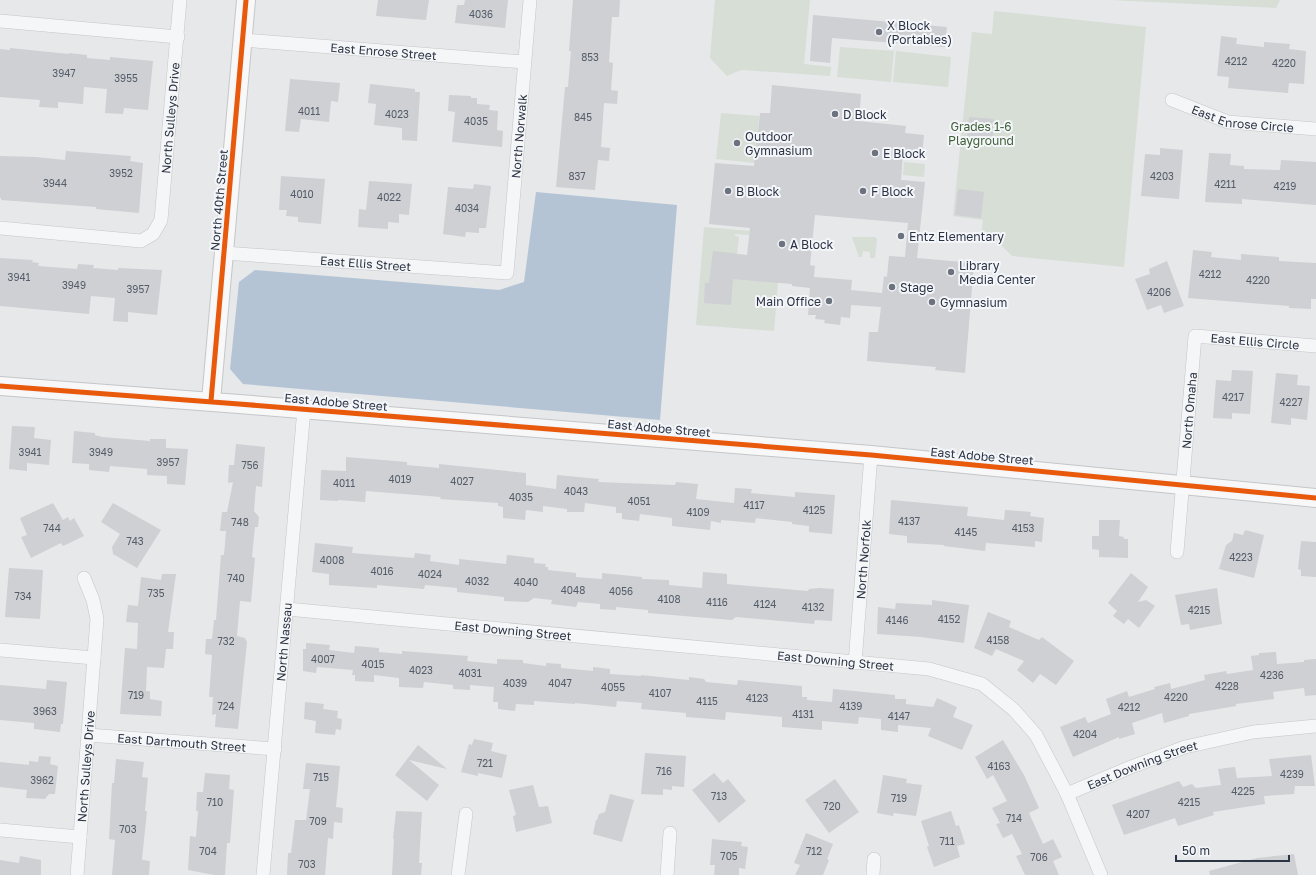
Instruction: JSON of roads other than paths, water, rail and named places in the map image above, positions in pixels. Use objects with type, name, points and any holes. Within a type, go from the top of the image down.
[{"type":"street","name":"North Sulleys Drive","points":[[0,228],[141,241],[153,234],[161,220],[180,0]]},
{"type":"street","name":"North 40th Street","points":[[211,401],[246,0]]},
{"type":"street","name":"North Norwalk","points":[[507,273],[530,0]]},
{"type":"street","points":[[0,21],[178,37]]},
{"type":"street","name":"East Enrose Street","points":[[243,40],[524,62]]},
{"type":"street","name":"East Enrose Circle","points":[[1172,100],[1228,122],[1316,129]]},
{"type":"street","name":"East Ellis Street","points":[[224,253],[507,273]]},
{"type":"street","name":"East Ellis Circle","points":[[1195,336],[1316,346]]},
{"type":"street","name":"North Omaha","points":[[1183,486],[1195,336]]},
{"type":"street","name":"East Adobe Street","points":[[0,386],[211,401],[871,455],[1316,498]]},
{"type":"street","name":"North Nassau","points":[[262,875],[275,749],[304,409]]},
{"type":"street","name":"North Norfolk","points":[[855,663],[871,455]]},
{"type":"street","points":[[1177,552],[1183,486]]},
{"type":"street","name":"North Sulleys Drive","points":[[77,875],[97,619],[93,600],[84,578]]},
{"type":"street","name":"East Downing Street","points":[[287,609],[930,669],[982,684],[1014,710],[1036,735],[1067,794],[1131,767],[1185,747],[1253,732],[1316,726]]},
{"type":"street","points":[[0,650],[94,658]]},
{"type":"street","name":"East Dartmouth Street","points":[[88,735],[275,749]]},
{"type":"street","points":[[1067,794],[1101,875]]},
{"type":"street","points":[[458,875],[466,814]]},
{"type":"street","points":[[0,830],[80,837]]},
{"type":"street","points":[[667,875],[670,833]]},
{"type":"street","points":[[873,875],[874,859]]},
{"type":"water","points":[[536,192],[677,205],[660,420],[243,384],[230,369],[239,282],[255,270],[499,290],[524,282]]},
{"type":"place","name":"X Block (Portables)","points":[[879,32]]},
{"type":"place","name":"D Block","points":[[835,114]]},
{"type":"place","name":"Outdoor Gymnasium","points":[[737,143]]},
{"type":"place","name":"E Block","points":[[875,153]]},
{"type":"place","name":"B Block","points":[[728,191]]},
{"type":"place","name":"F Block","points":[[863,191]]},
{"type":"place","name":"Entz Elementary","points":[[901,236]]},
{"type":"place","name":"A Block","points":[[782,244]]},
{"type":"place","name":"Library Media Center","points":[[951,272]]},
{"type":"place","name":"Stage","points":[[892,287]]},
{"type":"place","name":"Main Office","points":[[829,301]]},
{"type":"place","name":"Gymnasium","points":[[932,302]]},
{"type":"park label","name":"Grades 1-6 Playground","points":[[981,133]]}]
